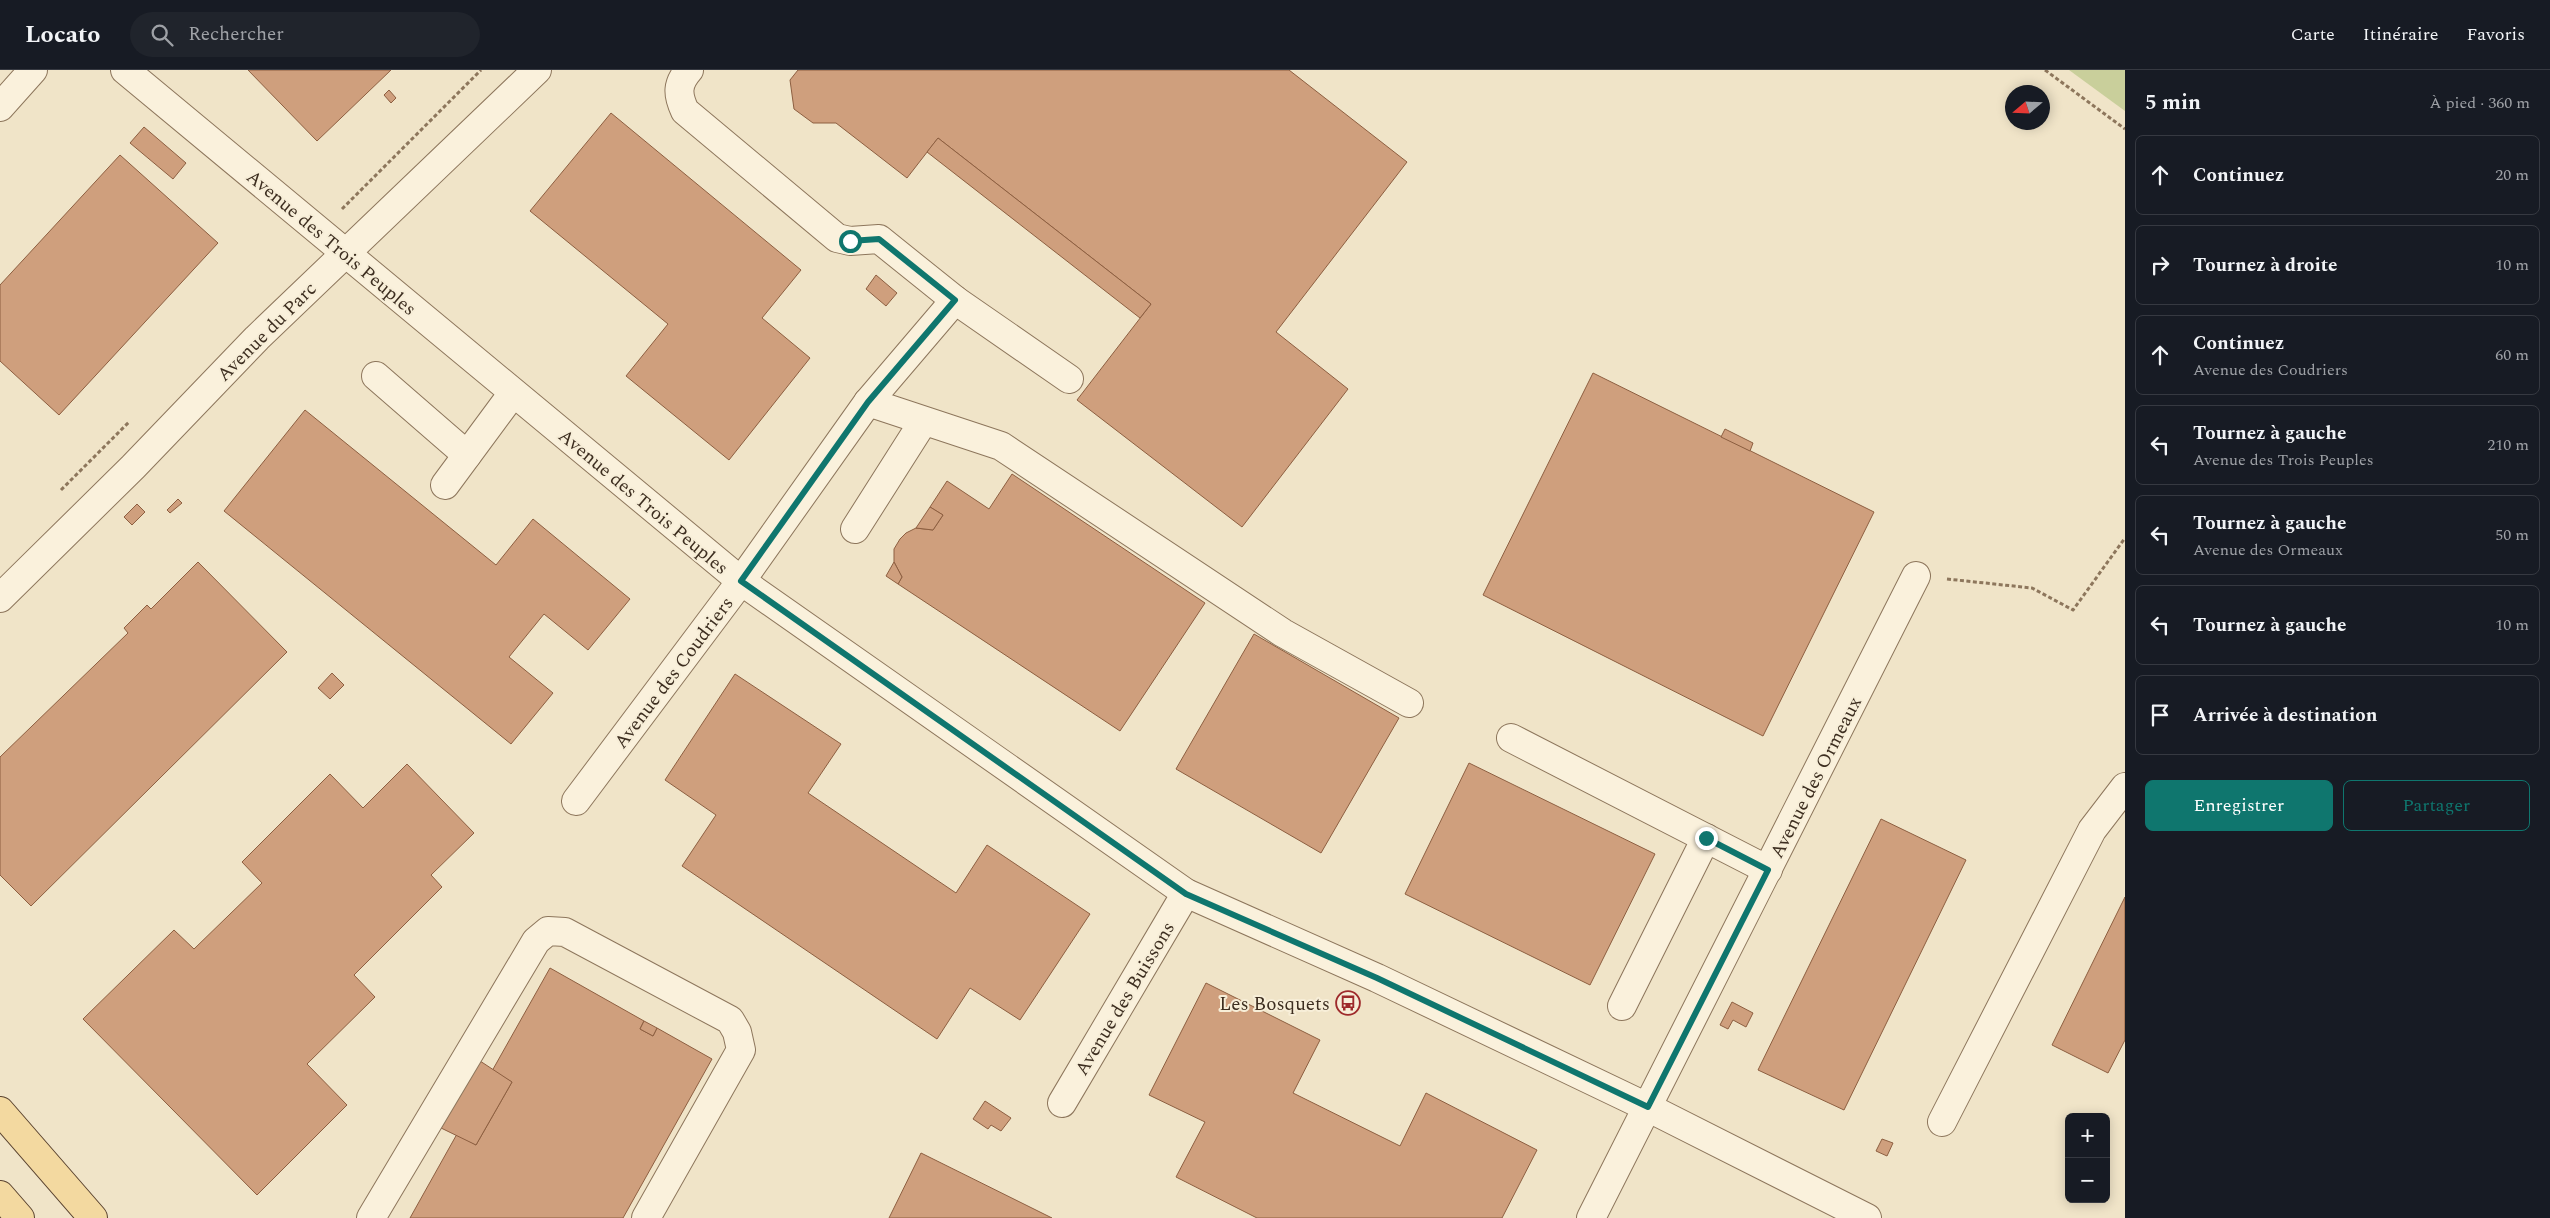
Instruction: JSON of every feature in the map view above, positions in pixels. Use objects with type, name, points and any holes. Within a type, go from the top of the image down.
[{"type":"main road","points":[[0,1111],[93,1218]]},
{"type":"main road","points":[[0,1195],[20,1218]]},
{"type":"street","points":[[0,106],[33,70]]},
{"type":"street","name":"Avenue des Trois Peuples","points":[[125,70],[741,581],[1186,894],[1377,978],[1648,1107],[1867,1218]]},
{"type":"street","name":"Avenue du Parc","points":[[0,598],[134,467],[257,338],[536,70]]},
{"type":"street","points":[[689,70],[679,82],[679,98],[684,111],[837,238],[850,241],[879,239],[955,300],[1069,379]]},
{"type":"street","name":"Avenue des Coudriers","points":[[576,801],[741,581],[868,402],[955,300]]},
{"type":"street","points":[[376,376],[467,455]]},
{"type":"street","points":[[445,485],[513,393]]},
{"type":"street","points":[[868,402],[923,422],[1001,446],[1284,633],[1409,703]]},
{"type":"street","points":[[855,529],[923,422]]},
{"type":"street","name":"Avenue des Ormeaux","points":[[1591,1218],[1916,576]]},
{"type":"street","points":[[1510,738],[1768,870]]},
{"type":"street","points":[[1942,1122],[2092,830],[2125,787]]},
{"type":"street","points":[[1622,1006],[1706,838]]},
{"type":"street","name":"Avenue des Buissons","points":[[1062,1103],[1186,894]]},
{"type":"street","points":[[371,1218],[536,941],[548,931],[565,932],[730,1020],[736,1032],[741,1050],[646,1218]]},
{"type":"path","points":[[2045,70],[2125,129]]},
{"type":"path","points":[[1916,576],[2032,588],[2073,610],[2125,538]]},
{"type":"green space","points":[[2069,70],[2125,70],[2125,111]]},
{"type":"building","points":[[248,70],[391,70],[317,141]]},
{"type":"building","points":[[798,70],[1289,70],[1407,162],[1276,332],[1348,389],[1242,527],[1077,400],[1151,304],[938,138],[907,178],[836,123],[813,123],[794,109],[790,80]]},
{"type":"building","points":[[389,90],[396,98],[391,103],[384,95]]},
{"type":"building","points":[[611,113],[801,270],[762,318],[810,358],[729,460],[626,376],[668,324],[530,211]]},
{"type":"building","points":[[144,127],[186,163],[173,179],[130,143]]},
{"type":"building","points":[[938,138],[1151,304],[1140,318],[927,152]]},
{"type":"building","points":[[120,155],[218,243],[59,415],[0,361],[0,285]]},
{"type":"building","points":[[876,275],[897,293],[886,306],[866,289]]},
{"type":"building","points":[[1593,373],[1874,512],[1763,736],[1483,595]]},
{"type":"building","points":[[305,410],[496,565],[533,519],[630,599],[588,650],[544,614],[509,657],[553,693],[511,744],[224,511]]},
{"type":"building","points":[[1725,429],[1753,443],[1750,451],[1721,437]]},
{"type":"building","points":[[1012,474],[1205,603],[1120,731],[898,584],[902,577],[894,562],[894,549],[906,533],[916,528],[933,530],[943,515],[930,507],[947,481],[989,509]]},
{"type":"building","points":[[178,499],[182,503],[170,513],[167,510]]},
{"type":"building","points":[[137,504],[145,512],[132,525],[124,517]]},
{"type":"building","points":[[930,507],[943,515],[933,530],[916,528]]},
{"type":"building","points":[[198,562],[287,652],[31,906],[0,875],[0,757],[128,633],[124,628],[147,605],[151,609]]},
{"type":"building","points":[[894,562],[902,577],[898,584],[886,576]]},
{"type":"building","points":[[1254,634],[1399,718],[1321,853],[1176,769]]},
{"type":"building","points":[[332,673],[344,685],[330,699],[318,688]]},
{"type":"building","points":[[735,674],[841,744],[808,793],[956,893],[987,845],[1090,914],[1020,1020],[970,988],[937,1039],[682,866],[716,815],[665,780]]},
{"type":"building","points":[[1469,763],[1655,854],[1590,985],[1405,894]]},
{"type":"building","points":[[407,764],[474,833],[431,875],[442,887],[354,975],[375,997],[307,1064],[347,1105],[257,1195],[83,1019],[174,930],[194,949],[262,883],[242,862],[330,774],[363,808]]},
{"type":"building","points":[[1881,819],[1966,860],[1844,1110],[1758,1070]]},
{"type":"building","points":[[2125,897],[2125,1040],[2108,1073],[2052,1045]]},
{"type":"building","points":[[550,968],[644,1021],[640,1029],[653,1036],[657,1028],[712,1059],[623,1218],[410,1218],[457,1134],[476,1145],[512,1082],[492,1071]]},
{"type":"building","points":[[1206,983],[1320,1040],[1293,1093],[1400,1146],[1426,1093],[1537,1150],[1502,1218],[1257,1218],[1176,1177],[1205,1122],[1149,1095]]},
{"type":"building","points":[[1732,1002],[1753,1013],[1746,1027],[1733,1020],[1728,1029],[1720,1025]]},
{"type":"building","points":[[644,1021],[657,1028],[653,1036],[640,1029]]},
{"type":"building","points":[[477,1059],[512,1082],[476,1145],[439,1127]]},
{"type":"building","points":[[985,1101],[1011,1118],[1001,1131],[991,1125],[988,1129],[973,1119]]},
{"type":"building","points":[[1882,1139],[1893,1143],[1887,1156],[1876,1151]]},
{"type":"building","points":[[921,1153],[1052,1218],[889,1218]]},
{"type":"place","name":"Les Bosquets","points":[[1348,1003]]},
{"type":"route","points":[[850,241],[879,239],[955,300],[868,402],[741,581],[1186,894],[1377,978],[1648,1107],[1768,870],[1706,838]]}]
